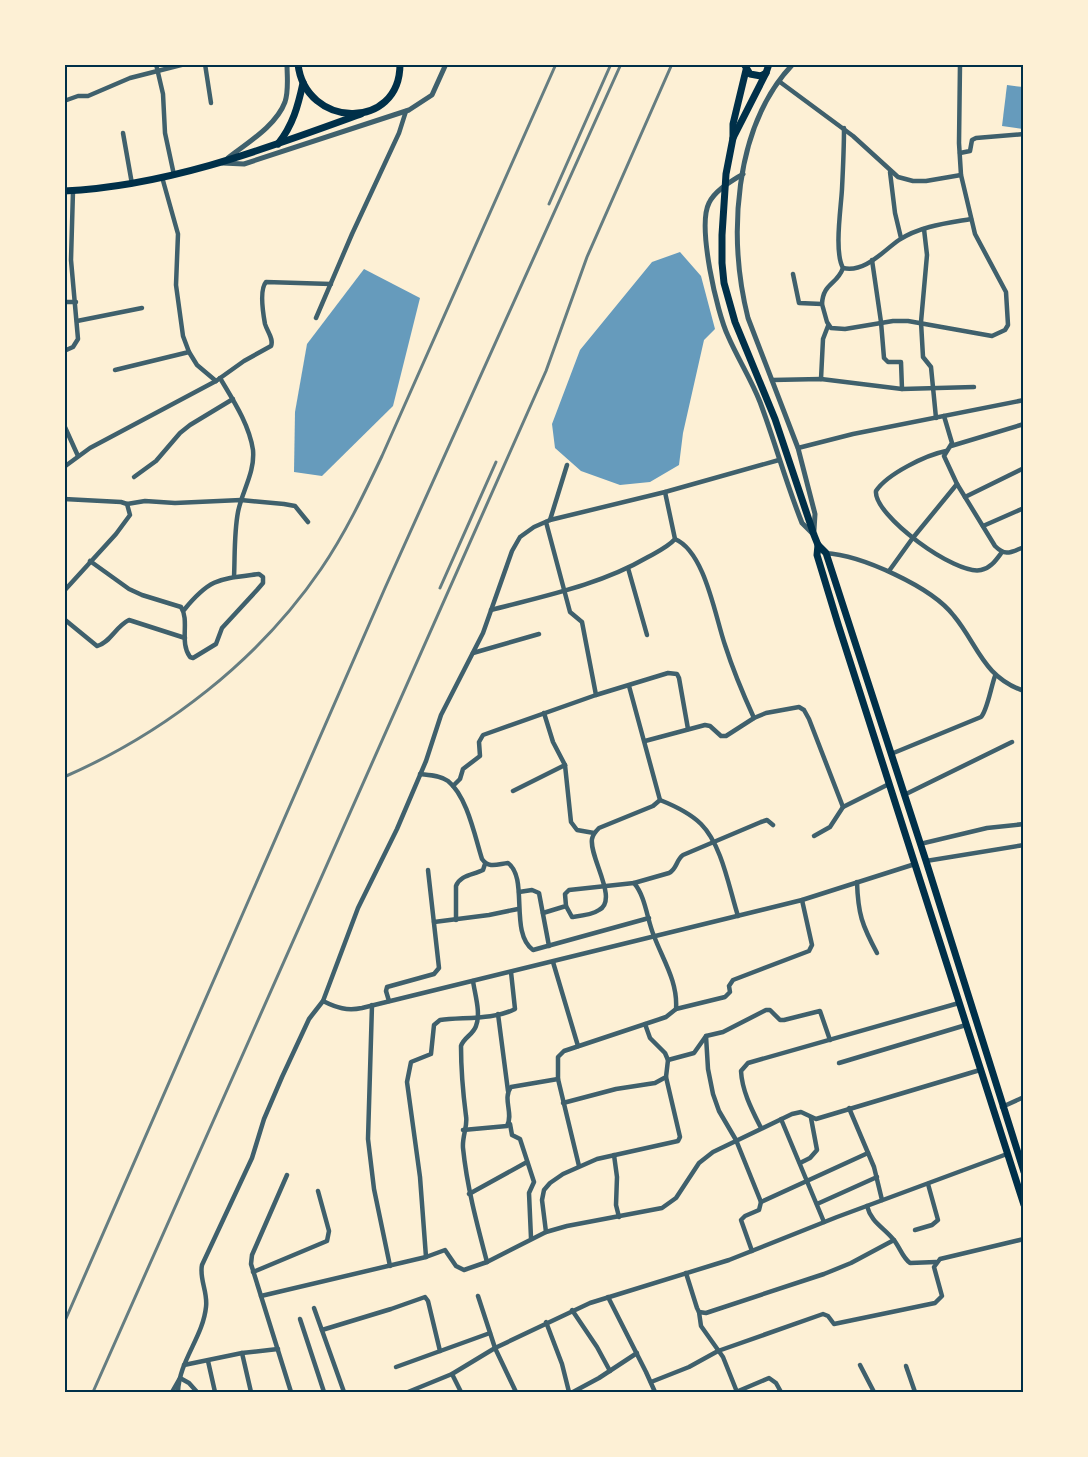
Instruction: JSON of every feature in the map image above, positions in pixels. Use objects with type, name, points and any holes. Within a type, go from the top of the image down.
[{"type":"main road","points":[[298,64],[303,83],[310,94],[325,106],[344,113],[361,114]]},
{"type":"main road","points":[[64,191],[132,184],[174,175],[278,144],[371,111],[386,100],[393,91],[398,81],[400,64]]},
{"type":"main road","points":[[744,66],[755,76],[769,67]]},
{"type":"main road","points":[[744,66],[726,174],[722,235],[724,283],[732,313],[775,419],[813,535],[825,553],[926,861],[1023,1172]]},
{"type":"main road","points":[[733,138],[769,67]]},
{"type":"main road","points":[[278,144],[289,131],[298,108],[303,83]]},
{"type":"main road","points":[[818,545],[817,555],[1023,1205]]},
{"type":"street","points":[[64,101],[78,96],[88,96],[116,82],[156,67],[185,64]]},
{"type":"street","points":[[205,64],[211,103]]},
{"type":"street","points":[[223,161],[267,127],[278,115],[287,91],[287,64]]},
{"type":"street","points":[[223,161],[244,164],[405,111],[432,95],[446,64]]},
{"type":"street","points":[[793,64],[760,116],[751,142],[743,174],[737,236],[744,301],[753,333],[798,448],[815,514],[813,535]]},
{"type":"street","points":[[828,326],[845,329],[881,322],[921,322],[992,336],[1005,330],[1008,325],[1006,292],[982,249],[971,219],[961,175],[960,64]]},
{"type":"street","points":[[156,67],[163,94],[165,133],[174,175]]},
{"type":"street","points":[[780,82],[844,128],[898,177],[913,181],[961,175]]},
{"type":"street","points":[[316,318],[399,133],[405,111]]},
{"type":"street","points":[[843,268],[840,263],[839,232],[844,128]]},
{"type":"street","points":[[123,133],[132,184]]},
{"type":"street","points":[[960,153],[970,151],[972,140],[976,138],[1023,134]]},
{"type":"street","points":[[890,172],[895,213],[901,238]]},
{"type":"street","points":[[743,174],[715,195],[709,203],[705,214],[705,239],[720,316],[760,403],[802,523],[813,535]]},
{"type":"street","points":[[162,177],[178,234],[177,304],[183,336],[197,365],[218,380],[233,399],[253,449],[252,469],[241,500],[236,525],[234,577]]},
{"type":"street","points":[[64,351],[77,344],[76,302],[71,260],[73,191]]},
{"type":"street","points":[[843,268],[858,267],[872,260],[901,238],[924,229],[971,219]]},
{"type":"street","points":[[924,229],[927,255],[921,322],[923,357],[931,367],[935,389],[936,418]]},
{"type":"street","points":[[872,260],[884,358],[888,362],[901,362],[902,389]]},
{"type":"street","points":[[821,379],[823,339],[828,326],[822,304],[825,289],[838,278],[843,268]]},
{"type":"street","points":[[793,274],[799,303],[822,304]]},
{"type":"street","points":[[64,467],[111,436],[218,380],[273,343],[265,322],[263,284],[268,281],[331,284]]},
{"type":"street","points":[[64,302],[76,302]]},
{"type":"street","points":[[77,321],[142,308]]},
{"type":"street","points":[[116,370],[189,352]]},
{"type":"street","points":[[64,365],[64,373]]},
{"type":"street","points":[[772,380],[821,379],[902,389],[974,387]]},
{"type":"street","points":[[134,477],[156,461],[190,425],[233,399]]},
{"type":"street","points":[[798,448],[862,432],[1023,400]]},
{"type":"street","points":[[944,416],[951,446]]},
{"type":"street","points":[[1023,424],[951,446],[944,456],[957,484],[995,546],[1002,552],[1008,553],[1023,547]]},
{"type":"street","points":[[64,425],[78,456]]},
{"type":"street","points":[[946,451],[934,454],[887,479],[876,491],[877,501],[912,539],[932,553],[972,570],[988,567],[1002,552]]},
{"type":"street","points":[[178,1392],[184,1365],[206,1308],[200,1272],[202,1264],[252,1158],[267,1111],[282,1077],[309,1019],[323,1001],[358,908],[397,829],[441,716],[473,653],[520,537],[548,521],[665,492],[779,460]]},
{"type":"street","points":[[567,465],[548,521],[570,612],[582,622],[596,695]]},
{"type":"street","points":[[965,497],[1023,468]]},
{"type":"street","points":[[889,572],[912,539],[957,484]]},
{"type":"street","points":[[665,492],[675,539]]},
{"type":"street","points":[[64,499],[127,504],[145,501],[175,503],[241,500],[284,504],[295,506],[308,522]]},
{"type":"street","points":[[64,591],[125,524],[130,515],[127,504]]},
{"type":"street","points":[[983,526],[1023,508]]},
{"type":"street","points":[[491,610],[593,582],[628,568],[660,551],[675,539]]},
{"type":"street","points":[[675,539],[680,541],[692,555],[700,571],[724,644],[754,718]]},
{"type":"street","points":[[817,555],[825,553],[848,557],[889,572],[933,597],[955,616],[977,653],[995,676],[1023,691]]},
{"type":"street","points":[[90,561],[129,589],[184,609]]},
{"type":"street","points":[[628,568],[648,635]]},
{"type":"street","points":[[259,574],[264,579],[257,590],[222,628],[218,641],[213,647],[198,656],[190,657],[186,651],[184,609],[210,583],[234,577],[259,574]]},
{"type":"street","points":[[64,620],[96,646],[103,644],[129,620],[185,638]]},
{"type":"street","points":[[473,653],[539,634]]},
{"type":"street","points":[[453,786],[460,779],[463,769],[480,756],[479,742],[483,735],[596,695],[668,673],[677,674],[688,729]]},
{"type":"street","points":[[891,754],[981,717],[986,710],[988,694],[995,676]]},
{"type":"street","points":[[629,686],[660,800]]},
{"type":"street","points":[[645,741],[705,724],[721,736],[726,736],[754,718],[790,707],[799,707],[804,710],[843,807]]},
{"type":"street","points":[[544,713],[565,765],[572,822],[577,830],[594,833]]},
{"type":"street","points":[[904,795],[1012,742]]},
{"type":"street","points":[[513,791],[565,765]]},
{"type":"street","points":[[420,774],[446,779],[453,786],[461,799],[485,864],[490,866],[508,863],[513,867],[519,892],[518,909],[528,947],[537,950],[650,922]]},
{"type":"street","points":[[814,836],[830,827],[843,807],[889,784]]},
{"type":"street","points":[[660,800],[653,806],[599,828],[594,833],[592,844],[604,885],[605,905],[600,910],[572,917],[566,906],[565,894],[569,890],[604,885],[634,883],[674,870],[679,858],[683,855],[714,844],[761,822],[767,820],[773,825]]},
{"type":"street","points":[[660,800],[679,808],[701,824],[714,844],[738,916]]},
{"type":"street","points":[[920,844],[987,828],[1023,824]]},
{"type":"street","points":[[926,861],[1023,845]]},
{"type":"street","points":[[456,920],[458,882],[483,870],[485,864]]},
{"type":"street","points":[[323,1001],[349,1010],[372,1005],[802,900],[915,864]]},
{"type":"street","points":[[389,1001],[386,991],[391,984],[438,972],[428,870]]},
{"type":"street","points":[[857,882],[859,915],[877,954]]},
{"type":"street","points":[[634,883],[672,977],[676,1009]]},
{"type":"street","points":[[519,892],[537,890],[549,946]]},
{"type":"street","points":[[579,1166],[558,1079],[558,1057],[564,1051],[666,1017],[676,1009],[725,997],[730,992],[730,982],[733,980],[809,951],[812,945],[802,900]]},
{"type":"street","points":[[543,913],[566,906]]},
{"type":"street","points":[[434,922],[518,909]]},
{"type":"street","points":[[553,962],[578,1046]]},
{"type":"street","points":[[426,1257],[420,1176],[407,1082],[410,1065],[412,1060],[431,1054],[436,1022],[498,1014],[515,1009],[511,972]]},
{"type":"street","points":[[473,981],[476,1027],[462,1043],[462,1097],[466,1122],[462,1146],[469,1194],[487,1262]]},
{"type":"street","points":[[761,1128],[741,1078],[743,1066],[753,1061],[959,1003]]},
{"type":"street","points":[[372,1005],[368,1140],[377,1208],[390,1266]]},
{"type":"street","points":[[668,1060],[694,1053],[706,1036],[723,1032],[766,1010],[770,1010],[780,1020],[784,1020],[817,1010],[822,1013],[830,1040]]},
{"type":"street","points":[[498,1014],[508,1091],[510,1133],[520,1139],[534,1182],[530,1193],[531,1238]]},
{"type":"street","points":[[546,1232],[542,1200],[544,1190],[550,1183],[579,1166],[614,1155],[678,1141],[680,1137],[666,1077],[668,1060],[665,1053],[650,1038],[645,1024]]},
{"type":"street","points":[[839,1063],[966,1025]]},
{"type":"street","points":[[706,1036],[712,1094],[736,1140],[761,1202],[759,1209],[741,1220],[752,1251]]},
{"type":"street","points":[[261,1296],[390,1266],[445,1250],[456,1266],[464,1270],[487,1262],[546,1232],[662,1208],[670,1204],[699,1163],[713,1152],[781,1119],[801,1112],[816,1119],[980,1070]]},
{"type":"street","points":[[563,1103],[616,1089],[655,1083],[666,1077]]},
{"type":"street","points":[[508,1091],[517,1084],[558,1079]]},
{"type":"street","points":[[1002,1107],[1023,1097]]},
{"type":"street","points":[[849,1108],[877,1177],[882,1200]]},
{"type":"street","points":[[800,1163],[815,1154],[817,1149],[811,1118]]},
{"type":"street","points":[[781,1119],[824,1222]]},
{"type":"street","points":[[463,1130],[504,1127],[510,1123]]},
{"type":"street","points":[[761,1202],[868,1153]]},
{"type":"street","points":[[408,1392],[452,1374],[495,1348],[572,1310],[752,1251],[1007,1154]]},
{"type":"street","points":[[614,1155],[617,1177],[616,1205],[619,1218]]},
{"type":"street","points":[[469,1194],[527,1162]]},
{"type":"street","points":[[287,1175],[252,1255],[253,1272],[291,1392]]},
{"type":"street","points":[[817,1204],[877,1177]]},
{"type":"street","points":[[915,1230],[932,1225],[938,1220],[928,1184]]},
{"type":"street","points":[[253,1272],[327,1241],[329,1231],[318,1191]]},
{"type":"street","points":[[867,1206],[872,1220],[894,1240],[905,1259],[910,1263],[936,1262],[940,1259],[1023,1239]]},
{"type":"street","points":[[699,1312],[706,1313],[824,1274],[894,1240]]},
{"type":"street","points":[[651,1382],[689,1367],[718,1351],[823,1314],[828,1316],[834,1324],[935,1303],[942,1296],[935,1276],[936,1262]]},
{"type":"street","points":[[686,1273],[699,1312],[701,1326],[723,1357],[737,1392],[769,1378],[782,1392]]},
{"type":"street","points":[[478,1296],[495,1348],[516,1392]]},
{"type":"street","points":[[322,1330],[391,1310],[425,1297],[429,1301],[440,1351]]},
{"type":"street","points":[[608,1297],[655,1392]]},
{"type":"street","points":[[314,1308],[344,1392]]},
{"type":"street","points":[[572,1310],[610,1371]]},
{"type":"street","points":[[300,1319],[324,1392]]},
{"type":"street","points":[[546,1322],[571,1392],[637,1353]]},
{"type":"street","points":[[396,1367],[490,1333]]},
{"type":"street","points":[[184,1365],[242,1353],[278,1349]]},
{"type":"street","points":[[242,1353],[251,1392]]},
{"type":"street","points":[[208,1361],[215,1392]]},
{"type":"street","points":[[860,1365],[874,1392]]},
{"type":"street","points":[[906,1366],[915,1392]]},
{"type":"street","points":[[452,1374],[461,1392]]},
{"type":"street","points":[[172,1392],[180,1378]]},
{"type":"street","points":[[180,1378],[189,1383],[197,1392]]},
{"type":"water","points":[[1007,85],[1023,87],[1023,129],[1002,126]]},
{"type":"water","points":[[680,252],[701,276],[715,329],[704,340],[683,433],[679,465],[650,482],[620,485],[581,471],[555,448],[552,424],[580,350],[652,262]]},
{"type":"water","points":[[364,269],[420,298],[393,406],[322,476],[294,472],[295,412],[307,344]]},
{"type":"railway","points":[[64,777],[138,739],[207,691],[269,634],[330,556],[382,456],[556,64]]},
{"type":"railway","points":[[549,204],[611,64]]},
{"type":"railway","points":[[64,1323],[385,588],[621,64]]},
{"type":"railway","points":[[93,1392],[546,371],[587,257],[672,64]]},
{"type":"railway","points":[[440,588],[496,462]]}]
